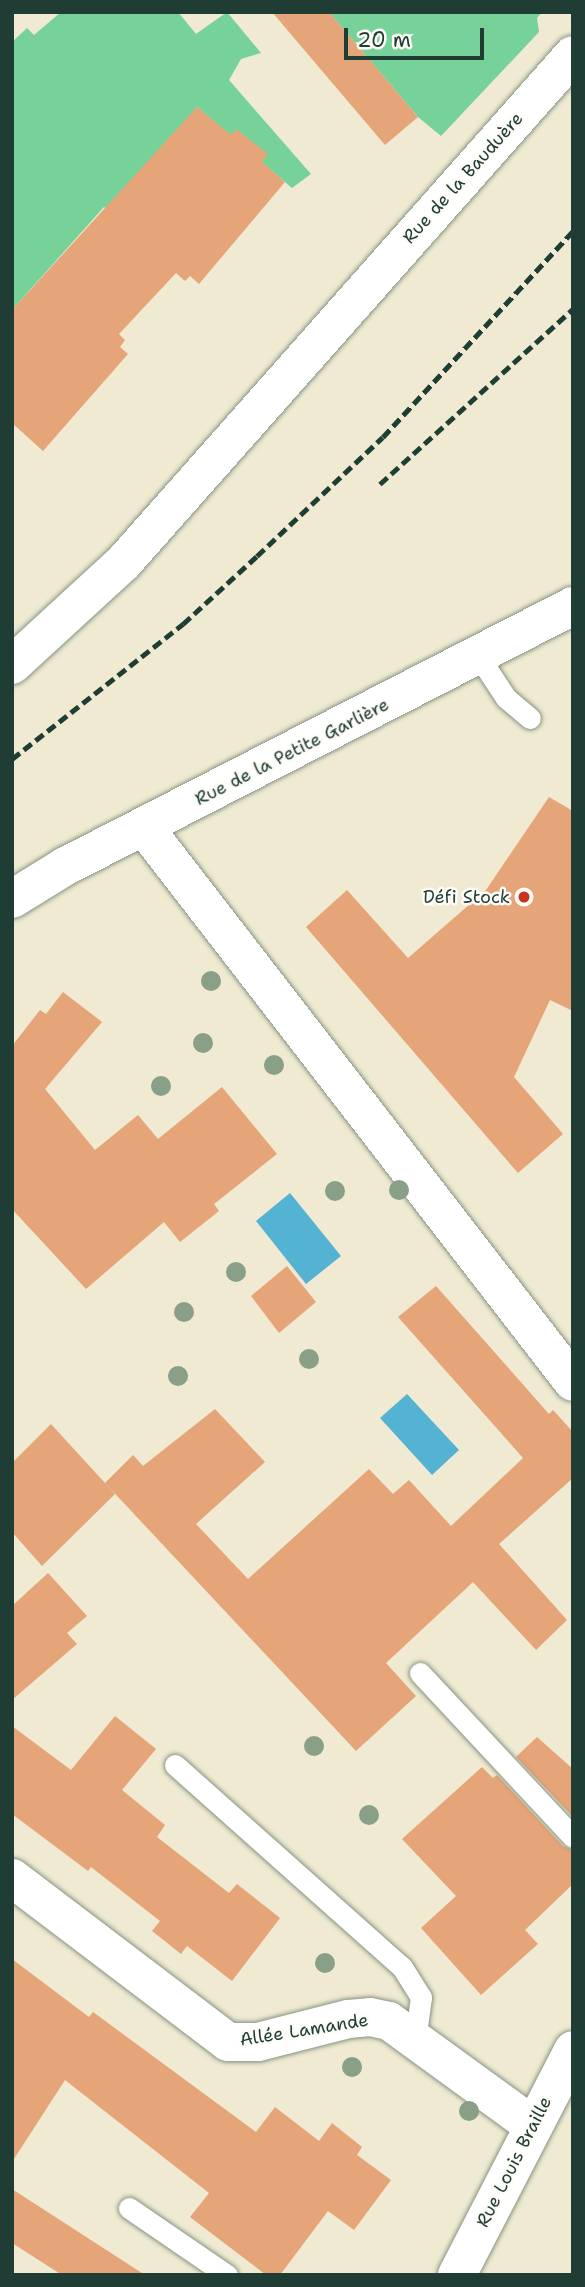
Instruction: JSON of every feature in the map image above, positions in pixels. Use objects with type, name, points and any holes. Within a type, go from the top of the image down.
[{"type":"street","name":"Rue de la Bauduère","points":[[12,665],[124,562],[573,55]]},
{"type":"street","name":"Rue de la Petite Garlière","points":[[12,899],[64,867],[479,657],[573,606]]},
{"type":"street","points":[[144,827],[573,1382]]},
{"type":"street","name":"Allée Lamande","points":[[12,1878],[228,2042],[257,2042],[370,2017],[389,2021],[532,2126]]},
{"type":"street","name":"Rue Louis Braille","points":[[457,2275],[573,2050]]},
{"type":"lane","points":[[479,657],[506,698],[530,718]]},
{"type":"lane","points":[[420,1673],[573,1837]]},
{"type":"lane","points":[[175,1765],[402,1967],[421,1997],[415,2041]]},
{"type":"lane","points":[[130,2208],[228,2275]]},
{"type":"green space","points":[[61,12],[178,12],[196,34],[227,12],[261,53],[241,59],[229,80],[311,174],[292,188],[197,107],[114,215],[104,207],[12,310],[12,42],[27,28],[34,35]]},
{"type":"green space","points":[[329,12],[542,12],[537,18],[539,32],[441,136],[418,117]]},
{"type":"water","points":[[290,1193],[341,1256],[306,1284],[256,1221]]},
{"type":"water","points":[[407,1394],[459,1450],[432,1475],[380,1418]]},
{"type":"building","points":[[272,12],[329,12],[418,117],[385,145]]},
{"type":"building","points":[[197,107],[231,135],[236,129],[268,154],[262,162],[285,182],[199,284],[190,276],[185,281],[176,273],[119,334],[125,340],[120,347],[128,354],[43,451],[12,423],[12,310]]},
{"type":"building","points":[[549,797],[573,811],[573,1011],[550,1000],[514,1077],[563,1134],[518,1173],[306,927],[347,890],[408,958],[486,890]]},
{"type":"building","points":[[63,992],[102,1022],[45,1089],[95,1150],[138,1115],[158,1139],[222,1087],[277,1154],[214,1204],[219,1211],[180,1242],[164,1222],[86,1289],[12,1209],[12,1046],[40,1010],[46,1014]]},
{"type":"building","points":[[287,1266],[316,1302],[279,1333],[251,1296]]},
{"type":"building","points":[[436,1286],[549,1414],[553,1410],[573,1432],[573,1478],[499,1544],[567,1620],[536,1650],[473,1582],[386,1663],[416,1696],[356,1751],[105,1483],[133,1455],[143,1466],[215,1409],[265,1462],[196,1524],[248,1579],[369,1469],[393,1494],[409,1480],[451,1526],[523,1458],[398,1317]]},
{"type":"building","points":[[51,1424],[115,1494],[42,1566],[12,1532],[12,1463]]},
{"type":"building","points":[[48,1573],[87,1616],[67,1633],[77,1644],[12,1700],[12,1606]]},
{"type":"building","points":[[115,1716],[156,1749],[122,1790],[165,1825],[157,1837],[229,1893],[237,1884],[280,1918],[232,1981],[187,1946],[181,1954],[152,1931],[160,1921],[91,1867],[88,1871],[12,1814],[12,1726],[71,1770]]},
{"type":"building","points":[[537,1737],[573,1769],[573,1817],[516,1757]]},
{"type":"building","points":[[482,1767],[493,1778],[497,1775],[563,1846],[573,1850],[573,1884],[525,1930],[538,1944],[481,1995],[421,1928],[456,1896],[402,1839]]},
{"type":"building","points":[[12,1959],[89,2017],[93,2012],[256,2132],[275,2107],[319,2141],[332,2123],[362,2147],[357,2155],[391,2180],[354,2230],[328,2211],[280,2275],[266,2275],[190,2217],[209,2193],[65,2080],[12,2162]]},
{"type":"building","points":[[12,2189],[145,2275],[62,2275],[12,2243]]},
{"type":"railway","points":[[12,759],[183,624],[257,556],[383,437],[573,231]]},
{"type":"railway","points":[[380,484],[573,309]]},
{"type":"place","name":"Défi Stock","points":[[524,897]]}]
